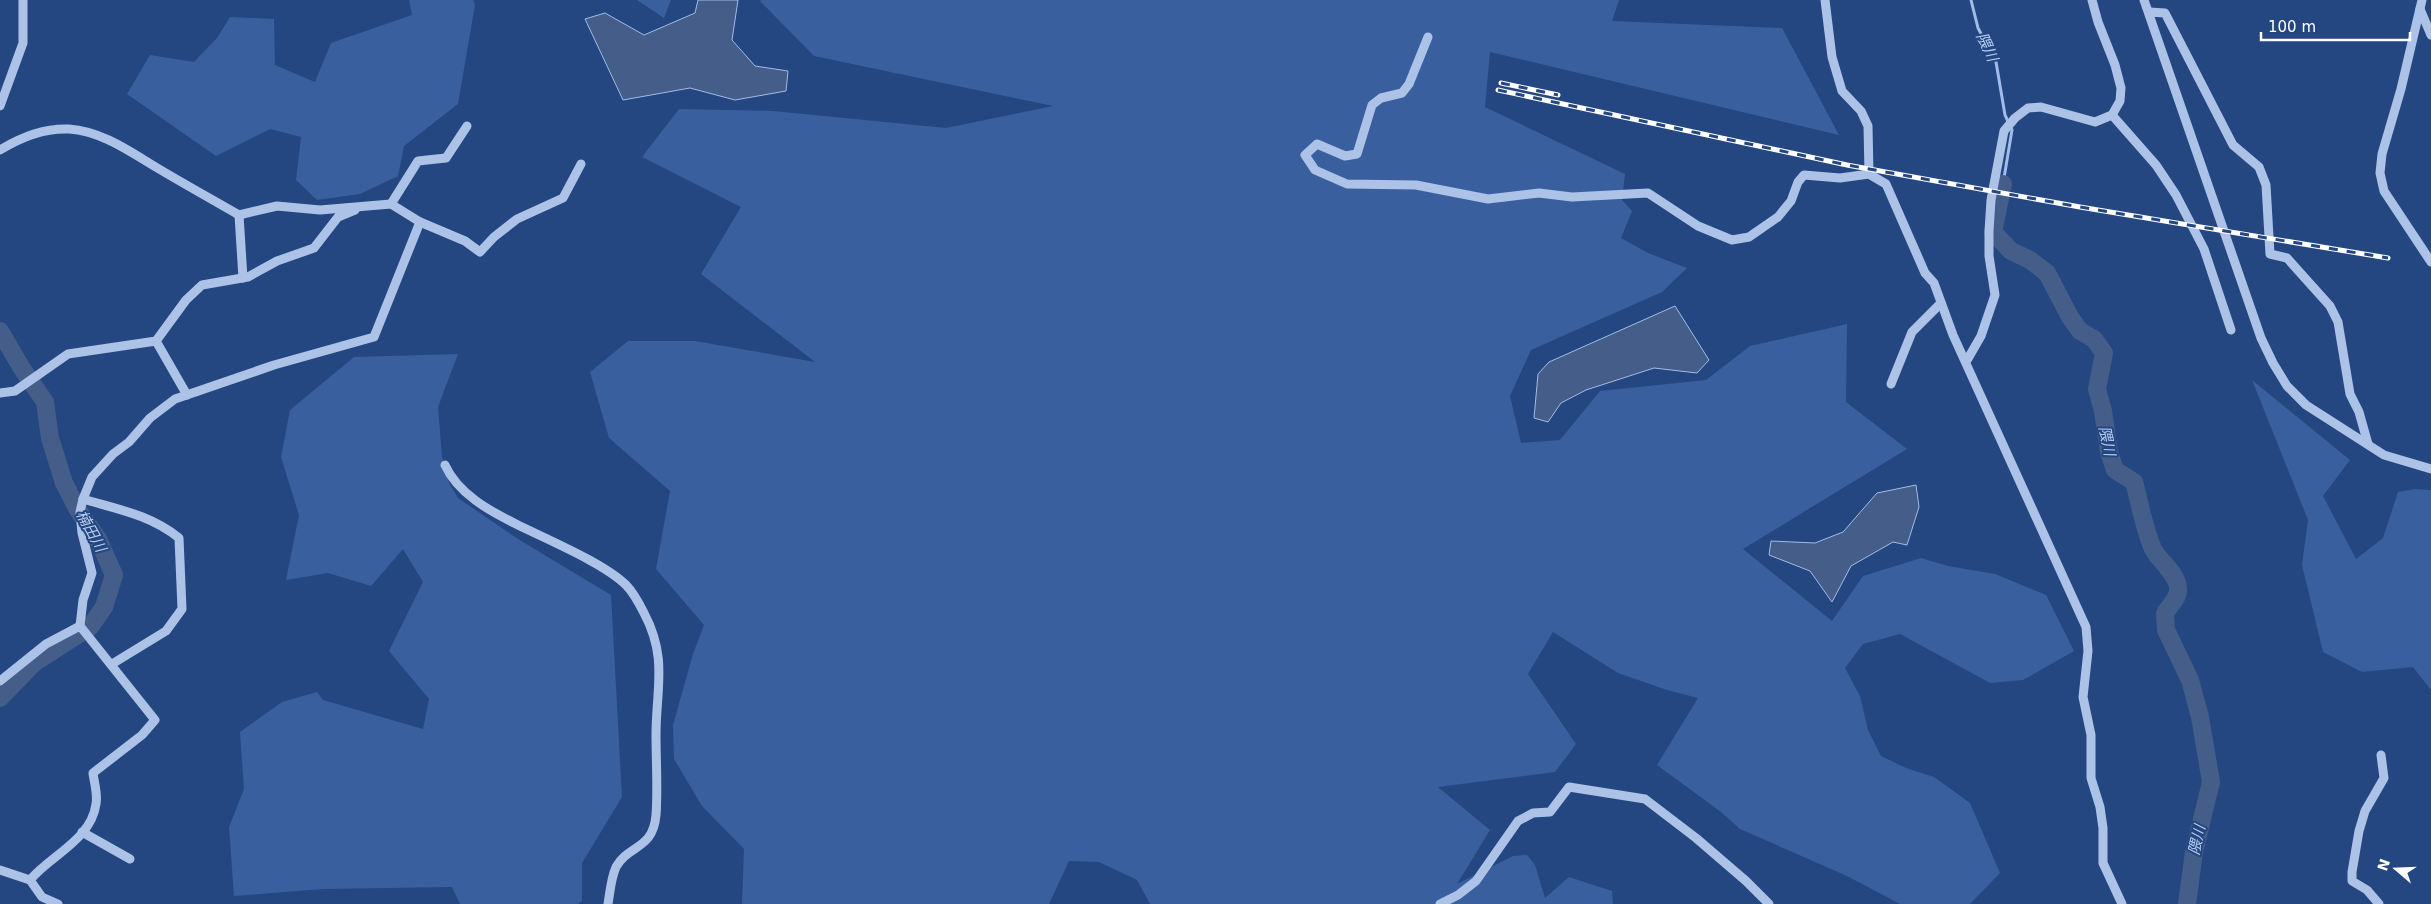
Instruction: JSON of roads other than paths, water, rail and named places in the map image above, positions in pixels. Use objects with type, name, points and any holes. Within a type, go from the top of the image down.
[{"type":"street","points":[[0,106],[23,43],[23,0]]},
{"type":"street","points":[[1824,0],[1832,57],[1842,91],[1861,111],[1868,126],[1869,174]]},
{"type":"street","points":[[1966,362],[1981,336],[1995,295],[1989,256],[1989,231],[1992,200],[2004,131],[2015,118],[2028,108],[2042,107],[2095,122],[2112,115],[2120,101],[2121,88],[2115,65],[2098,22],[2092,0]]},
{"type":"street","points":[[2144,0],[2261,338],[2272,363],[2287,386],[2306,405],[2384,455],[2431,469]]},
{"type":"street","points":[[2421,5],[2431,35]]},
{"type":"street","points":[[2421,5],[2382,154],[2380,173],[2384,191],[2431,262]]},
{"type":"street","points":[[2149,12],[2165,14],[2233,145],[2259,167],[2266,185],[2270,254],[2287,258],[2330,306],[2338,322],[2350,394],[2359,412],[2368,444]]},
{"type":"street","points":[[1428,37],[1409,84],[1402,93],[1381,98],[1372,105],[1357,154],[1345,156],[1317,144],[1305,155],[1315,170],[1347,184],[1416,185],[1488,199],[1539,193],[1572,197],[1648,193],[1698,226],[1732,240],[1749,237],[1778,217],[1790,201],[1798,182],[1804,175],[1840,178],[1869,174],[1886,184],[1925,273],[1934,282],[1966,362],[2086,627],[2088,651],[2082,697],[2090,735],[2091,778],[2100,808],[2103,828],[2102,863],[2122,904]]},
{"type":"street","points":[[2112,115],[2156,165],[2176,195],[2204,249],[2231,330]]},
{"type":"street","points":[[390,204],[418,161],[446,158],[467,126]]},
{"type":"street","points":[[0,150],[40,132],[58,129],[83,131],[103,138],[126,150],[239,216],[277,206],[320,210],[390,204],[420,222],[465,241],[480,252],[494,237],[516,219],[564,198],[581,164]]},
{"type":"street","points":[[0,393],[15,391],[68,354],[156,341],[186,300],[202,285],[243,278],[277,261],[314,248],[338,217],[362,207]]},
{"type":"street","points":[[239,216],[243,278]]},
{"type":"street","points":[[30,880],[40,868],[54,860],[88,824],[96,804],[94,772],[142,735],[155,720],[84,630],[83,600],[92,573],[80,523],[83,499],[92,477],[101,466],[129,442],[160,410],[186,395],[274,366],[374,337],[420,222]]},
{"type":"street","points":[[1891,384],[1912,332],[1941,303]]},
{"type":"street","points":[[156,341],[186,395]]},
{"type":"street","points":[[445,465],[449,475],[472,498],[490,511],[580,557],[626,584],[649,622],[660,661],[656,736],[656,817],[648,840],[623,858],[616,868],[608,904]]},
{"type":"street","points":[[83,499],[136,513],[164,526],[179,538],[182,609],[166,631],[112,664]]},
{"type":"street","points":[[0,681],[46,644],[84,630]]},
{"type":"street","points":[[2379,904],[2367,890],[2352,882],[2352,872],[2359,831],[2365,811],[2384,778],[2381,755]]},
{"type":"street","points":[[1440,904],[1458,895],[1476,880],[1518,821],[1533,813],[1550,812],[1569,787],[1645,799],[1696,838],[1746,881],[1769,904]]},
{"type":"street","points":[[82,832],[130,859]]},
{"type":"street","points":[[0,870],[30,880],[40,900],[58,904]]},
{"type":"waterway","name":"隈川","points":[[1971,0],[1978,28],[1996,62],[2005,115],[2012,130],[2003,184]]},
{"type":"waterway","name":"隈川","points":[[2003,184],[1993,232],[2011,251],[2030,260],[2047,273],[2070,317],[2080,331],[2094,339],[2104,353],[2097,389],[2103,411],[2109,452],[2115,470],[2134,482],[2153,549],[2177,582],[2178,591],[2176,598],[2165,614],[2166,630],[2190,680],[2200,717],[2211,782],[2194,852],[2187,904]]},
{"type":"waterway","name":"楠田川","points":[[0,331],[21,367],[45,402],[50,438],[64,483],[78,510],[98,539],[114,575],[104,607],[90,627],[34,663],[0,698]]},
{"type":"railway","points":[[1501,83],[1558,95]]},
{"type":"railway","points":[[1498,90],[1847,165],[2080,207],[2388,258]]}]
